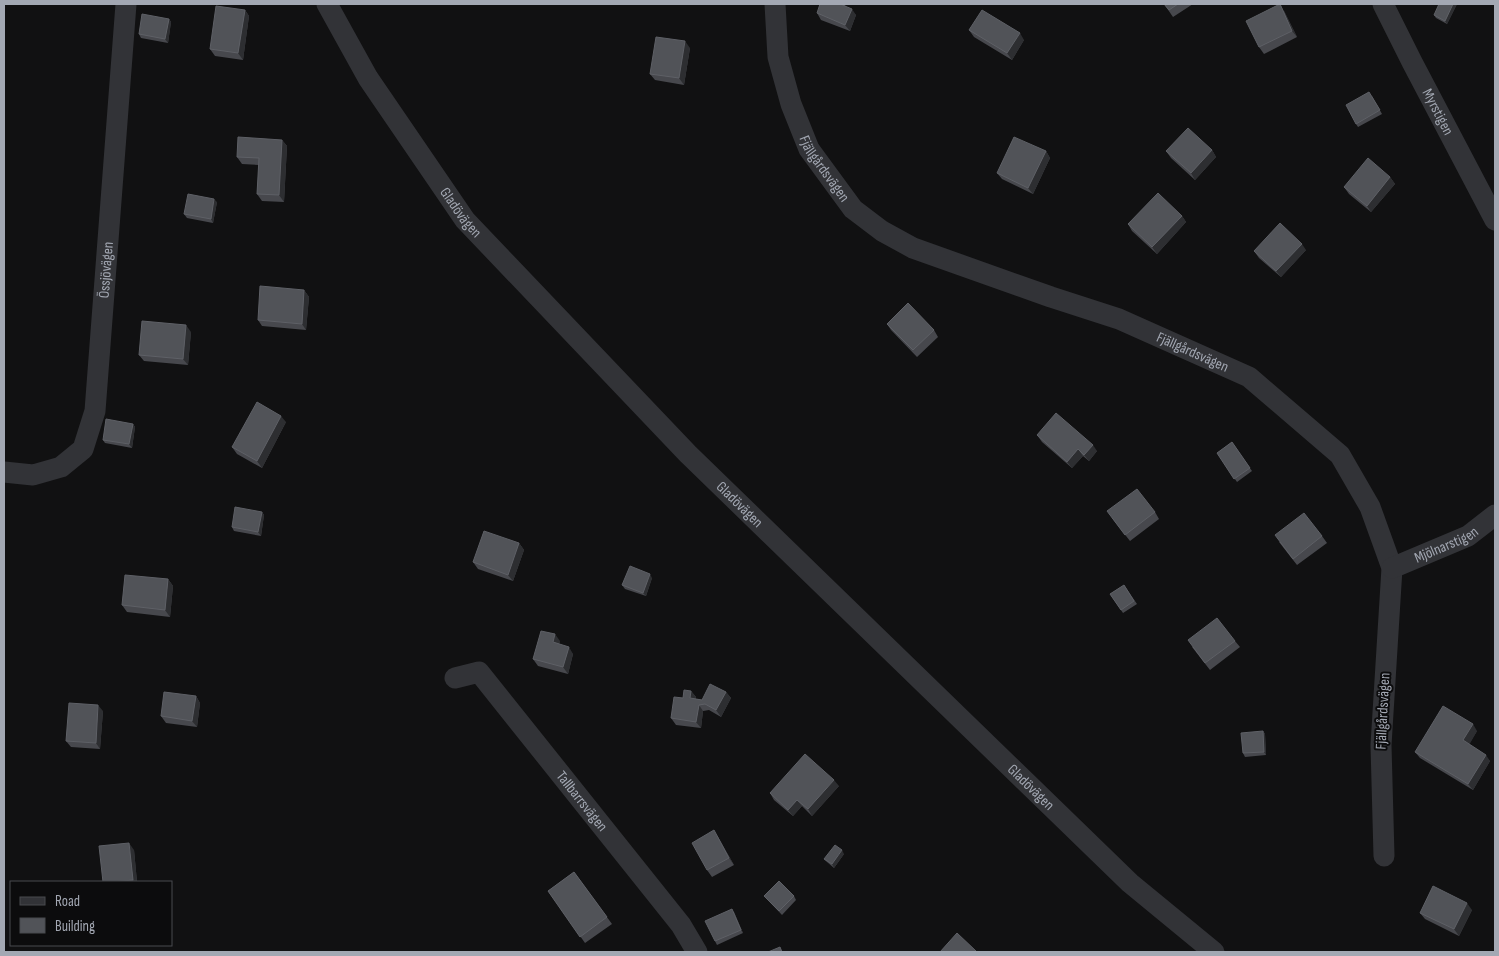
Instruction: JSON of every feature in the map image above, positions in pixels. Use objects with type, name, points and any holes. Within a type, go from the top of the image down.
[{"type":"street","name":"Össjövägen","points":[[4,472],[33,475],[61,467],[83,449],[95,411],[126,4]]},
{"type":"street","name":"Gladövägen","points":[[328,4],[368,78],[465,220],[688,454],[1130,883],[1214,952]]},
{"type":"street","name":"Fjällgårdsvägen","points":[[775,4],[778,58],[791,104],[809,149],[853,209],[882,231],[914,248],[1119,319],[1249,377],[1340,455],[1370,506],[1392,568],[1381,745],[1384,856]]},
{"type":"street","name":"Myrstigen","points":[[1383,4],[1495,220]]},
{"type":"street","name":"Mjölnarstigen","points":[[1392,568],[1468,536],[1495,515]]},
{"type":"street","name":"Tallbarrsvägen","points":[[455,678],[479,672],[681,925],[697,952]]},
{"type":"building","points":[[820,4],[840,4],[852,9],[845,25],[817,13]]},
{"type":"building","points":[[1164,4],[1178,4],[1169,10]]},
{"type":"building","points":[[1280,4],[1292,31],[1259,47],[1246,21]]},
{"type":"building","points":[[1439,4],[1453,4],[1445,21],[1434,15]]},
{"type":"building","points":[[216,6],[245,10],[238,53],[210,49]]},
{"type":"building","points":[[982,10],[1020,33],[1007,53],[969,30]]},
{"type":"building","points":[[142,14],[169,19],[165,39],[139,34]]},
{"type":"building","points":[[656,37],[685,41],[679,78],[650,74]]},
{"type":"building","points":[[1369,92],[1380,110],[1356,124],[1346,105]]},
{"type":"building","points":[[1188,128],[1212,150],[1191,173],[1166,151]]},
{"type":"building","points":[[238,137],[282,140],[279,195],[257,194],[259,158],[237,157]]},
{"type":"building","points":[[1014,137],[1046,151],[1028,188],[997,173]]},
{"type":"building","points":[[1368,158],[1390,177],[1367,206],[1344,187]]},
{"type":"building","points":[[1158,193],[1182,216],[1152,247],[1128,224]]},
{"type":"building","points":[[188,194],[214,199],[211,219],[184,214]]},
{"type":"building","points":[[1280,223],[1302,244],[1276,271],[1254,251]]},
{"type":"building","points":[[260,286],[304,290],[302,324],[258,320]]},
{"type":"building","points":[[908,303],[934,330],[913,350],[887,324]]},
{"type":"building","points":[[142,321],[186,325],[183,359],[139,355]]},
{"type":"building","points":[[257,402],[281,416],[257,461],[232,447]]},
{"type":"building","points":[[1056,413],[1093,445],[1084,455],[1078,449],[1067,462],[1037,435]]},
{"type":"building","points":[[106,419],[133,424],[129,444],[103,440]]},
{"type":"building","points":[[1232,442],[1250,468],[1234,479],[1217,453]]},
{"type":"building","points":[[1137,489],[1155,512],[1125,535],[1107,511]]},
{"type":"building","points":[[235,507],[262,512],[258,532],[232,527]]},
{"type":"building","points":[[1304,513],[1322,536],[1293,559],[1275,535]]},
{"type":"building","points":[[484,531],[519,543],[508,575],[473,562]]},
{"type":"building","points":[[630,566],[650,574],[643,593],[622,585]]},
{"type":"building","points":[[125,575],[168,579],[165,610],[122,605]]},
{"type":"building","points":[[1124,585],[1134,601],[1121,610],[1110,594]]},
{"type":"building","points":[[1217,618],[1235,641],[1205,663],[1188,640]]},
{"type":"building","points":[[541,631],[555,634],[553,642],[569,647],[563,667],[533,659]]},
{"type":"building","points":[[710,684],[726,692],[716,710],[705,704],[699,705],[696,722],[671,718],[674,697],[683,698],[684,690],[691,691],[690,698],[702,700]]},
{"type":"building","points":[[164,692],[196,696],[192,721],[161,716]]},
{"type":"building","points":[[69,703],[98,705],[96,743],[66,741]]},
{"type":"building","points":[[1443,706],[1473,724],[1463,740],[1486,755],[1468,784],[1415,752]]},
{"type":"building","points":[[1263,731],[1264,752],[1243,753],[1241,733]]},
{"type":"building","points":[[805,754],[834,780],[808,809],[797,800],[788,810],[770,793]]},
{"type":"building","points":[[714,830],[729,858],[707,870],[692,843]]},
{"type":"building","points":[[129,843],[133,880],[103,881],[99,846]]},
{"type":"building","points":[[835,845],[842,850],[832,864],[824,859]]},
{"type":"building","points":[[574,872],[607,917],[580,937],[548,891]]},
{"type":"building","points":[[779,881],[794,896],[779,911],[764,896]]},
{"type":"building","points":[[1433,886],[1467,903],[1454,929],[1420,913]]},
{"type":"building","points":[[732,909],[741,930],[715,941],[705,921]]},
{"type":"building","points":[[957,933],[976,951],[975,952],[940,952]]},
{"type":"building","points":[[780,947],[782,952],[768,952]]}]
